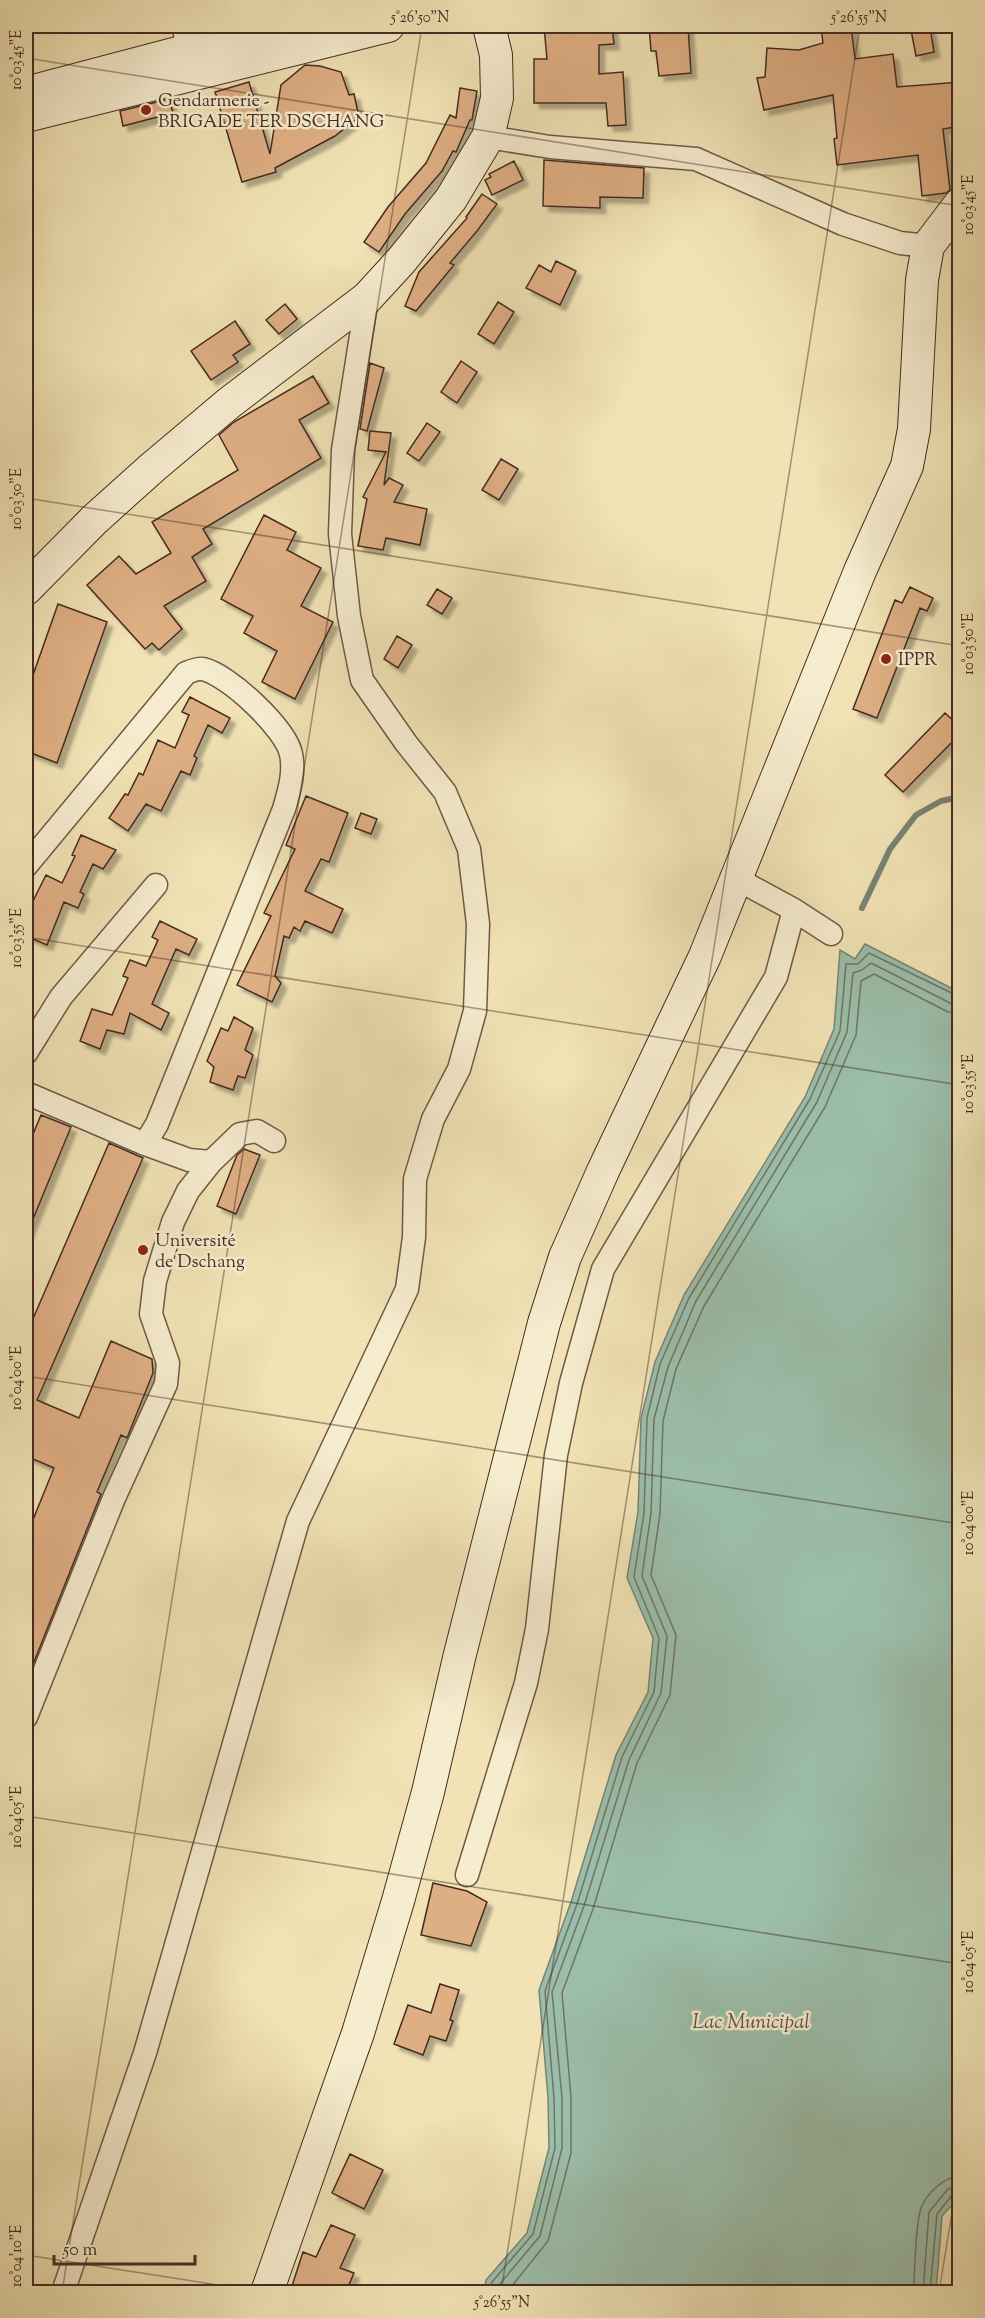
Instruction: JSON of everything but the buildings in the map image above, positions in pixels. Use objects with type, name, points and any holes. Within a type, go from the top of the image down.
[{"type":"main road","points":[[26,93],[189,50],[295,26]]},
{"type":"main road","points":[[26,117],[189,50],[388,26]]},
{"type":"main road","points":[[26,589],[86,528],[161,460],[229,403],[367,297],[401,261],[451,199],[488,137],[497,98],[496,55],[489,26]]},
{"type":"main road","points":[[267,2292],[358,2033],[398,1901],[428,1792],[538,1344],[565,1257],[603,1171],[705,956],[860,570],[907,466],[914,429],[922,280],[928,246],[960,204]]},
{"type":"street","points":[[488,137],[550,147],[696,159],[843,224],[900,243],[928,246]]},
{"type":"street","points":[[63,2292],[144,2053],[271,1622],[298,1521],[407,1289],[414,1238],[415,1179],[433,1119],[459,1069],[475,1011],[478,924],[469,849],[445,792],[406,743],[362,680],[350,616],[340,534],[343,450],[367,297]]},
{"type":"street","points":[[26,866],[186,673],[201,668],[215,674],[266,715],[283,735],[291,752],[293,768],[284,809],[157,1124],[145,1144]]},
{"type":"street","points":[[737,879],[794,910],[831,934]]},
{"type":"street","points":[[26,1053],[61,997],[156,885]]},
{"type":"street","points":[[467,1875],[526,1683],[537,1629],[556,1455],[571,1383],[603,1269],[776,977],[794,910]]},
{"type":"street","points":[[26,1093],[145,1144],[189,1160],[211,1162]]},
{"type":"street","points":[[26,1717],[114,1498],[166,1384],[168,1363],[152,1314],[155,1281],[173,1222],[188,1191],[211,1162],[240,1134],[256,1131],[274,1141]]},
{"type":"water","name":"Lac Municipal","points":[[865,944],[959,992],[960,2196],[942,2216],[936,2292],[484,2292],[486,2280],[527,2233],[549,2148],[548,2098],[539,1990],[571,1902],[616,1755],[648,1692],[653,1638],[627,1578],[638,1512],[641,1418],[655,1362],[684,1295],[805,1097],[834,1029],[840,950],[855,959]]},
{"type":"waterway","points":[[862,908],[890,849],[916,815],[941,801],[960,797]]},
{"type":"place","name":"Gendarmerie - BRIGADE TER DSCHANG","points":[[146,110]]},
{"type":"place","name":"IPPR","points":[[886,659]]},
{"type":"place","name":"Université de Dschang","points":[[143,1250]]}]
